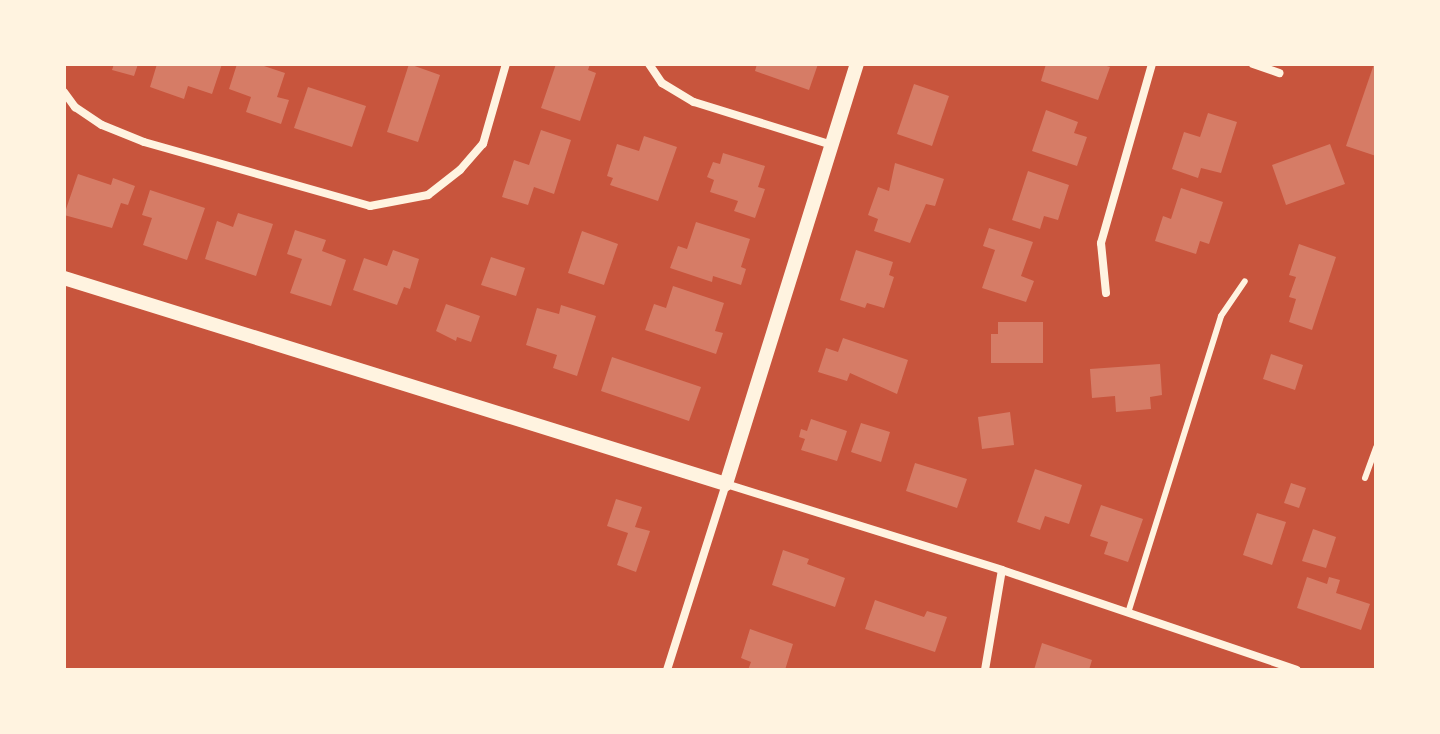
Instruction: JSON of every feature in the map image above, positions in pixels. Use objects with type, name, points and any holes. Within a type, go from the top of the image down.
[{"type":"street","points":[[64,92],[75,107],[102,125],[144,142],[370,206],[428,195],[460,170],[483,144],[506,64]]},
{"type":"street","points":[[649,64],[662,83],[694,102],[832,145]]},
{"type":"street","points":[[667,670],[857,64]]},
{"type":"street","points":[[1106,293],[1101,243],[1152,64]]},
{"type":"street","points":[[1253,64],[1279,73]]},
{"type":"street","points":[[64,278],[1002,570],[1297,670]]},
{"type":"street","points":[[985,670],[1002,570]]},
{"type":"lane","points":[[1128,613],[1221,316],[1245,281]]},
{"type":"lane","points":[[1365,478],[1376,447]]},
{"type":"building","points":[[114,64],[138,64],[134,76],[112,70]]},
{"type":"building","points":[[157,64],[222,64],[212,94],[188,86],[184,99],[150,87]]},
{"type":"building","points":[[237,64],[258,64],[285,73],[277,97],[289,100],[281,124],[246,112],[251,97],[229,89]]},
{"type":"building","points":[[409,64],[440,75],[418,142],[387,132]]},
{"type":"building","points":[[556,64],[590,64],[588,70],[596,73],[580,121],[541,108]]},
{"type":"building","points":[[757,64],[818,64],[809,90],[755,71]]},
{"type":"building","points":[[1046,64],[1100,64],[1110,67],[1098,100],[1041,81]]},
{"type":"building","points":[[1376,64],[1376,156],[1346,146]]},
{"type":"building","points":[[914,84],[949,96],[932,146],[897,134]]},
{"type":"building","points":[[308,87],[366,106],[352,147],[294,128]]},
{"type":"building","points":[[1046,110],[1078,122],[1074,133],[1087,137],[1077,166],[1032,151]]},
{"type":"building","points":[[1208,113],[1237,122],[1221,173],[1201,168],[1198,178],[1172,169],[1184,132],[1200,137]]},
{"type":"building","points":[[541,130],[571,140],[554,194],[534,187],[528,205],[502,197],[514,160],[529,165]]},
{"type":"building","points":[[644,136],[677,147],[658,201],[610,185],[613,178],[607,176],[617,144],[639,151]]},
{"type":"building","points":[[1330,144],[1345,184],[1286,205],[1272,165]]},
{"type":"building","points":[[723,153],[765,166],[758,187],[765,189],[755,218],[734,211],[738,201],[710,192],[714,180],[707,177],[713,162],[720,164]]},
{"type":"building","points":[[895,163],[944,179],[935,206],[926,204],[910,243],[874,231],[878,219],[868,215],[878,187],[889,191]]},
{"type":"building","points":[[1028,171],[1069,185],[1058,220],[1044,216],[1040,229],[1012,220]]},
{"type":"building","points":[[78,174],[111,185],[113,178],[135,186],[128,205],[121,203],[112,228],[64,215]]},
{"type":"building","points":[[1181,188],[1223,202],[1209,244],[1200,241],[1196,254],[1155,241],[1163,216],[1171,219]]},
{"type":"building","points":[[150,190],[205,208],[187,260],[143,245],[152,218],[142,215]]},
{"type":"building","points":[[238,213],[273,224],[256,276],[205,259],[217,221],[233,227]]},
{"type":"building","points":[[696,222],[750,239],[741,267],[746,269],[741,285],[713,276],[712,282],[670,268],[678,246],[687,249]]},
{"type":"building","points":[[989,228],[1033,242],[1021,276],[1034,281],[1026,302],[982,288],[995,250],[983,246]]},
{"type":"building","points":[[295,230],[326,240],[322,251],[346,260],[331,306],[290,293],[302,259],[287,254]]},
{"type":"building","points":[[582,231],[618,244],[604,285],[568,273]]},
{"type":"building","points":[[1299,244],[1336,257],[1312,330],[1289,322],[1296,299],[1289,297],[1296,277],[1289,275]]},
{"type":"building","points":[[393,250],[419,259],[410,289],[404,287],[397,305],[353,290],[364,258],[387,266]]},
{"type":"building","points":[[856,250],[893,262],[889,275],[894,277],[884,308],[867,303],[865,308],[840,300]]},
{"type":"building","points":[[491,257],[525,268],[516,296],[481,285]]},
{"type":"building","points":[[673,286],[724,303],[715,331],[723,333],[716,354],[645,330],[654,304],[666,308]]},
{"type":"building","points":[[446,304],[480,316],[471,342],[457,337],[456,341],[436,331]]},
{"type":"building","points":[[561,305],[596,316],[577,376],[553,368],[557,355],[526,345],[537,308],[559,314]]},
{"type":"building","points":[[998,322],[1043,322],[1043,363],[991,363],[991,334],[998,334]]},
{"type":"building","points":[[843,338],[908,360],[897,394],[850,373],[847,381],[818,372],[826,348],[838,352]]},
{"type":"building","points":[[1271,354],[1303,365],[1295,390],[1263,379]]},
{"type":"building","points":[[612,357],[701,387],[689,421],[601,391]]},
{"type":"building","points":[[1160,364],[1162,395],[1150,397],[1151,409],[1116,412],[1115,396],[1092,398],[1090,369]]},
{"type":"building","points":[[1010,412],[1014,445],[982,449],[978,417]]},
{"type":"building","points":[[811,419],[847,431],[837,461],[801,450],[805,439],[799,437],[801,429],[807,431]]},
{"type":"building","points":[[861,423],[890,432],[881,462],[851,452]]},
{"type":"building","points":[[915,463],[967,479],[957,508],[906,491]]},
{"type":"building","points":[[1035,469],[1082,485],[1069,524],[1045,516],[1040,530],[1017,522]]},
{"type":"building","points":[[1291,483],[1306,488],[1299,508],[1284,503]]},
{"type":"building","points":[[616,499],[642,507],[635,527],[650,531],[636,572],[617,565],[628,533],[607,526]]},
{"type":"building","points":[[1101,505],[1143,519],[1128,562],[1104,554],[1108,542],[1090,536]]},
{"type":"building","points":[[1257,513],[1286,522],[1272,565],[1243,555]]},
{"type":"building","points":[[1313,529],[1336,537],[1326,568],[1302,561]]},
{"type":"building","points":[[783,550],[809,559],[807,564],[845,578],[835,607],[772,585]]},
{"type":"building","points":[[1307,577],[1327,584],[1329,577],[1340,580],[1336,593],[1370,604],[1361,630],[1297,608]]},
{"type":"building","points":[[875,600],[924,617],[927,611],[947,617],[935,652],[865,629]]},
{"type":"building","points":[[750,629],[793,644],[785,670],[748,670],[751,662],[741,658]]},
{"type":"building","points":[[1042,643],[1092,660],[1089,670],[1034,670]]}]
